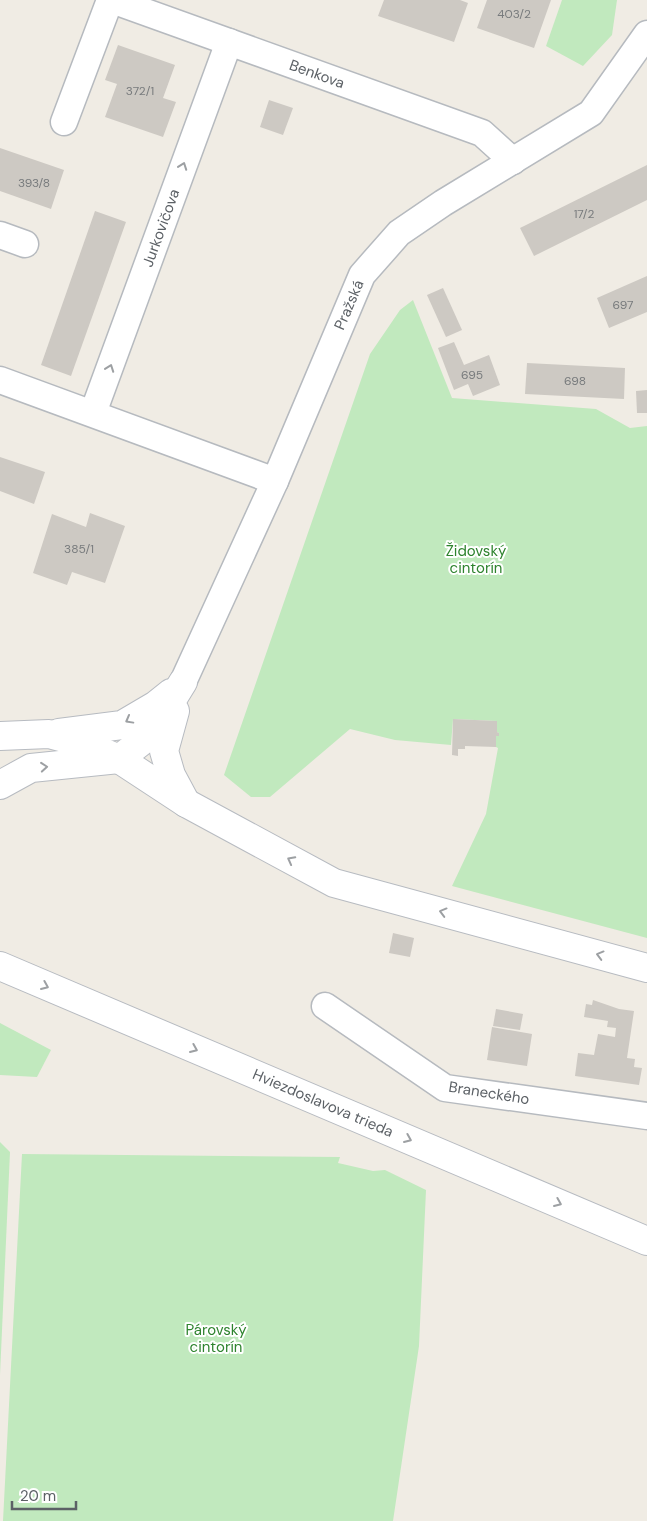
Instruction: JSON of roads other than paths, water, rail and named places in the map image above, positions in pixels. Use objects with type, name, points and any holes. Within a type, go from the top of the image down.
[{"type":"street","name":"Benkova","points":[[111,0],[482,133],[513,161]]},
{"type":"street","points":[[64,122],[111,0]]},
{"type":"street","name":"Pražská","points":[[183,682],[275,480],[362,275],[399,233],[444,203],[591,113],[647,34]]},
{"type":"street","name":"Jurkovičova","points":[[93,414],[229,42]]},
{"type":"street","points":[[0,235],[25,244]]},
{"type":"street","points":[[0,380],[275,480]]},
{"type":"street","points":[[5,740],[122,725],[156,705],[183,682]]},
{"type":"street","points":[[0,785],[31,768],[119,759],[151,734],[183,682]]},
{"type":"street","points":[[183,682],[164,751],[171,775],[186,804]]},
{"type":"street","points":[[49,734],[79,742],[119,759],[186,804],[334,883],[647,968]]},
{"type":"street","name":"Hviezdoslavova trieda","points":[[0,966],[647,1241]]},
{"type":"street","name":"Braneckého","points":[[326,1006],[445,1088],[647,1116]]},
{"type":"park label","name":"Židovský cintorín","points":[[476,560]]},
{"type":"park label","name":"Párovský cintorín","points":[[216,1338]]}]
